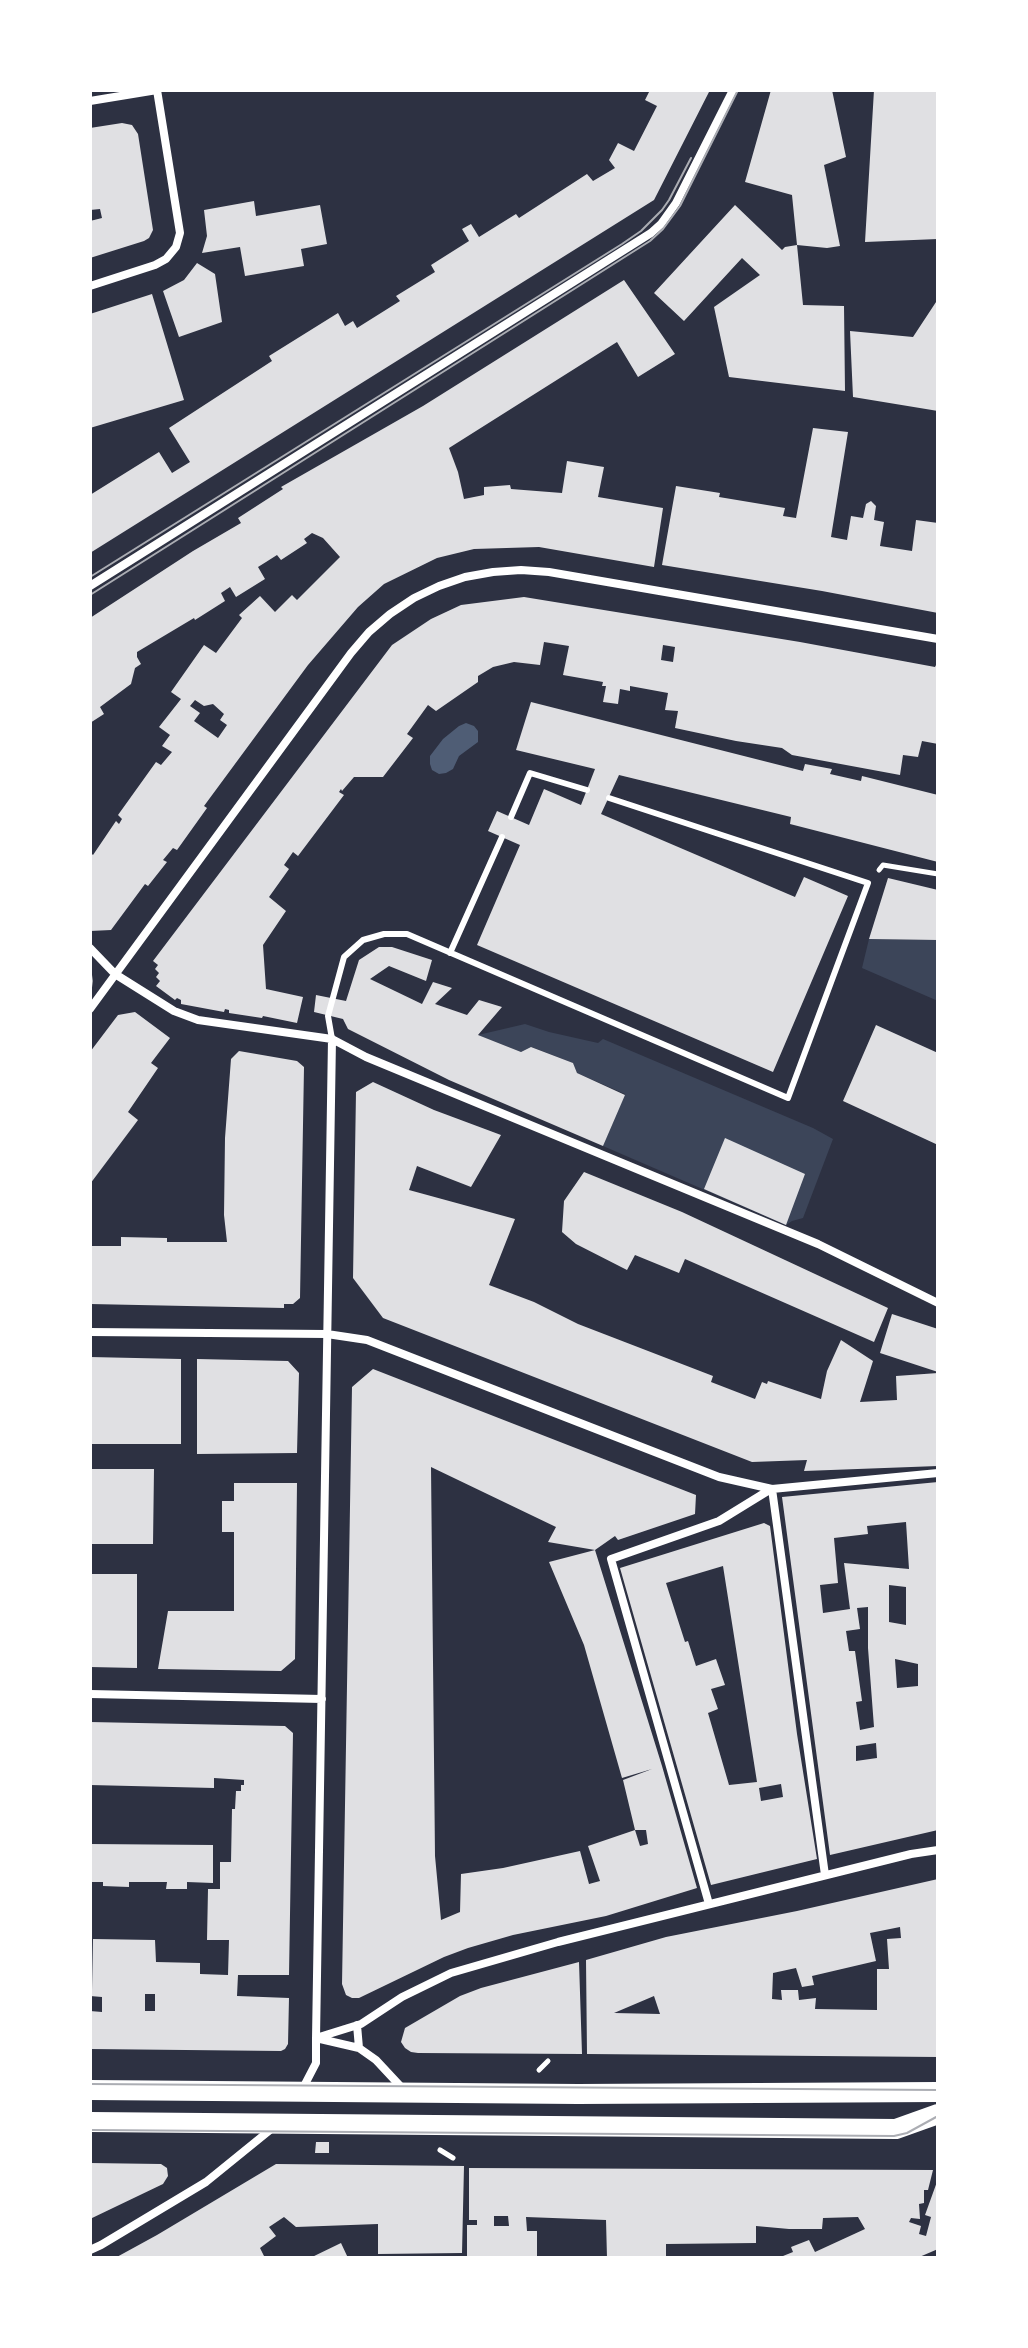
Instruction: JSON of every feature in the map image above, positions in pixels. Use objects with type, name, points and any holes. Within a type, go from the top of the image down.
[{"type":"main road","points":[[90,2090],[578,2094],[938,2092]]},
{"type":"main road","points":[[277,2124],[300,2092]]},
{"type":"main road","points":[[90,2122],[896,2129],[938,2114]]},
{"type":"street","points":[[90,101],[157,90],[180,233],[176,247],[166,259],[90,286]]},
{"type":"street","points":[[90,586],[651,233],[676,203],[733,90]]},
{"type":"street","points":[[90,1009],[351,653],[390,614],[439,586],[493,572],[549,572],[938,639]]},
{"type":"street","points":[[90,948],[115,974],[174,1011],[198,1020],[332,1039],[366,1057],[818,1244],[938,1303]]},
{"type":"street","points":[[300,2092],[316,2063],[332,1039]]},
{"type":"street","points":[[90,1332],[327,1334],[367,1340],[719,1477],[772,1489],[938,1473]]},
{"type":"street","points":[[772,1489],[825,1875]]},
{"type":"street","points":[[709,1904],[611,1559],[719,1521],[772,1489]]},
{"type":"street","points":[[90,1694],[322,1699]]},
{"type":"street","points":[[316,2038],[357,2025],[428,1983],[474,1965],[825,1875],[938,1850]]},
{"type":"street","points":[[357,2025],[359,2048]]},
{"type":"street","points":[[316,2038],[359,2048],[376,2060],[407,2093]]},
{"type":"street","points":[[90,2250],[206,2182],[277,2124]]},
{"type":"lane","points":[[511,817],[530,773],[587,790]]},
{"type":"lane","points":[[332,1039],[328,1016],[344,957],[363,940],[384,934],[407,934],[788,1098],[868,883],[609,798]]},
{"type":"lane","points":[[450,953],[502,837]]},
{"type":"path","points":[[868,883],[883,865],[938,874]]},
{"type":"shaded area","points":[[466,723],[478,731],[478,742],[459,756],[453,769],[439,774],[432,770],[430,756],[443,739]]},
{"type":"shaded area","points":[[869,939],[938,940],[938,1001],[862,968]]},
{"type":"shaded area","points":[[525,1024],[598,1043],[603,1039],[833,1139],[803,1218],[786,1225],[603,1146],[625,1094],[577,1073],[573,1063],[532,1047],[521,1052],[478,1035]]},
{"type":"building","points":[[650,90],[710,90],[654,200],[90,553],[90,495],[159,452],[172,473],[190,462],[169,428],[272,361],[269,356],[338,313],[345,326],[353,321],[357,328],[400,301],[396,296],[435,272],[431,265],[469,241],[462,229],[471,224],[479,237],[516,214],[519,218],[587,174],[593,181],[615,168],[609,160],[618,143],[634,151],[657,106],[645,100]]},
{"type":"building","points":[[771,90],[832,90],[846,157],[824,165],[840,246],[797,245],[792,195],[745,182]]},
{"type":"building","points":[[874,90],[938,90],[938,239],[865,242]]},
{"type":"building","points":[[122,123],[132,125],[138,134],[153,230],[144,241],[90,258],[90,221],[102,218],[100,209],[90,210],[90,128]]},
{"type":"building","points":[[254,201],[256,216],[320,205],[327,244],[301,249],[304,266],[245,276],[240,247],[202,253],[207,236],[204,210]]},
{"type":"building","points":[[735,205],[782,250],[797,245],[803,305],[844,306],[845,391],[729,377],[714,307],[760,275],[742,258],[684,321],[654,293]]},
{"type":"building","points":[[197,263],[215,274],[222,322],[179,337],[163,291],[184,280]]},
{"type":"building","points":[[624,280],[675,354],[638,377],[617,342],[449,448],[464,499],[484,495],[484,487],[510,485],[511,489],[562,493],[567,461],[604,467],[598,497],[663,508],[654,567],[539,547],[474,549],[437,558],[384,584],[358,607],[308,665],[204,806],[207,808],[177,850],[173,848],[163,860],[167,862],[148,886],[145,884],[111,930],[90,931],[90,852],[93,855],[116,821],[119,824],[122,819],[118,815],[156,762],[161,765],[172,752],[162,746],[170,735],[159,727],[181,699],[171,692],[204,645],[216,653],[242,618],[239,615],[260,596],[275,612],[292,595],[297,600],[340,557],[323,538],[312,533],[304,539],[307,543],[281,560],[277,555],[258,567],[265,579],[236,597],[230,587],[221,593],[225,601],[137,652],[141,664],[135,668],[131,684],[100,707],[104,714],[90,723],[90,618],[241,523],[238,518],[283,489],[281,487],[423,406]],"holes":[[[195,700],[204,706],[213,704],[224,714],[220,720],[227,725],[218,738],[194,721],[200,713],[190,706]]]},
{"type":"building","points":[[152,294],[184,400],[90,428],[90,314]]},
{"type":"building","points":[[938,299],[938,411],[853,397],[850,331],[913,337]]},
{"type":"building","points":[[813,428],[848,432],[831,537],[847,540],[851,516],[863,518],[866,504],[871,501],[876,506],[874,520],[884,522],[880,546],[912,551],[916,520],[938,523],[938,613],[662,565],[676,486],[785,508],[783,516],[796,518]]},
{"type":"building","points":[[524,597],[935,667],[938,661],[938,744],[922,741],[918,757],[903,755],[900,775],[792,755],[782,748],[675,728],[678,711],[665,710],[668,693],[630,686],[630,691],[620,689],[618,704],[603,702],[606,686],[602,686],[603,682],[563,675],[569,646],[544,642],[540,665],[514,662],[493,667],[478,676],[478,682],[436,711],[428,705],[407,734],[413,738],[383,777],[354,777],[341,789],[339,792],[344,795],[298,856],[293,852],[284,865],[289,869],[269,897],[286,911],[263,945],[266,989],[303,997],[297,1023],[181,1004],[181,1000],[175,1000],[156,986],[160,981],[155,969],[158,965],[153,961],[392,645],[431,619],[461,605]],"holes":[[[663,645],[675,647],[673,662],[661,660]]]},
{"type":"building","points":[[531,702],[803,771],[805,764],[832,769],[830,774],[861,781],[862,776],[938,795],[938,862],[790,824],[791,817],[619,775],[601,814],[795,897],[804,877],[848,896],[773,1072],[477,945],[520,845],[488,831],[497,811],[529,825],[544,789],[581,805],[595,769],[516,750]]},
{"type":"building","points":[[888,878],[938,890],[938,940],[869,939]]},
{"type":"building","points":[[379,947],[392,947],[432,960],[426,981],[389,966],[370,979],[422,1004],[433,982],[452,988],[435,1004],[467,1015],[479,1000],[502,1007],[478,1035],[521,1052],[531,1047],[573,1063],[577,1073],[625,1095],[603,1146],[449,1080],[348,1029],[343,1019],[314,1012],[316,995],[346,1001],[359,960]]},
{"type":"building","points":[[135,1012],[170,1038],[151,1063],[158,1068],[128,1112],[138,1120],[90,1184],[90,1052],[118,1015]]},
{"type":"building","points":[[876,1025],[938,1053],[938,1145],[843,1101]]},
{"type":"building","points":[[239,1051],[297,1061],[304,1067],[300,1298],[293,1304],[284,1304],[284,1308],[90,1304],[90,1246],[121,1246],[121,1237],[167,1238],[167,1242],[227,1242],[224,1215],[225,1138],[231,1059]]},
{"type":"building","points":[[373,1082],[434,1110],[501,1135],[471,1187],[417,1166],[409,1190],[515,1219],[489,1285],[534,1302],[578,1324],[713,1376],[711,1382],[755,1399],[762,1382],[767,1384],[768,1381],[821,1399],[827,1371],[841,1340],[873,1361],[860,1402],[897,1400],[896,1376],[938,1373],[938,1466],[804,1471],[807,1460],[752,1462],[383,1318],[353,1278],[356,1092]]},
{"type":"building","points":[[725,1138],[805,1174],[786,1225],[704,1189]]},
{"type":"building","points":[[584,1172],[682,1212],[888,1308],[874,1342],[685,1259],[679,1273],[635,1255],[627,1270],[576,1244],[562,1232],[564,1201]]},
{"type":"building","points":[[892,1314],[938,1329],[938,1372],[880,1353]]},
{"type":"building","points":[[90,1357],[181,1359],[181,1444],[90,1444]]},
{"type":"building","points":[[197,1359],[288,1361],[299,1373],[297,1453],[197,1454]]},
{"type":"building","points":[[373,1369],[696,1495],[695,1514],[618,1540],[615,1536],[595,1550],[697,1888],[606,1916],[513,1935],[468,1948],[359,1998],[346,1995],[342,1984],[352,1387]],"holes":[[[431,1467],[556,1527],[548,1542],[595,1550],[549,1562],[584,1645],[622,1778],[652,1769],[623,1780],[635,1830],[588,1846],[600,1881],[589,1884],[580,1851],[461,1874],[460,1912],[441,1920],[435,1856]],[[635,1830],[646,1830],[648,1844],[640,1846]]]},
{"type":"building","points":[[90,1469],[154,1469],[153,1544],[90,1544]]},
{"type":"building","points":[[938,1482],[938,1830],[830,1855],[782,1497]],"holes":[[[906,1522],[909,1569],[844,1563],[850,1609],[823,1613],[820,1585],[838,1583],[834,1538],[868,1534],[867,1526]],[[889,1585],[906,1587],[906,1625],[889,1622]],[[868,1607],[874,1727],[860,1730],[856,1702],[862,1701],[855,1651],[849,1651],[846,1631],[860,1629],[857,1608]],[[895,1659],[918,1664],[918,1686],[897,1688]],[[876,1743],[877,1758],[856,1761],[856,1746]]]},
{"type":"building","points":[[234,1483],[297,1483],[295,1659],[281,1671],[158,1669],[168,1611],[234,1611],[234,1532],[222,1532],[222,1501],[234,1501]]},
{"type":"building","points":[[764,1523],[770,1526],[817,1859],[711,1885],[620,1568]],"holes":[[[723,1566],[757,1782],[729,1785],[708,1713],[718,1709],[711,1689],[725,1685],[716,1659],[696,1666],[666,1583]],[[781,1784],[783,1797],[761,1801],[759,1788]]]},
{"type":"building","points":[[90,1574],[137,1574],[137,1668],[90,1667]]},
{"type":"building","points":[[90,1722],[285,1726],[293,1733],[289,1975],[238,1975],[237,1996],[289,1998],[288,2044],[285,2049],[90,2049],[90,2011],[102,2012],[102,1997],[90,1996],[93,1939],[155,1940],[156,1962],[200,1963],[200,1974],[228,1975],[229,1940],[207,1940],[208,1889],[220,1889],[220,1862],[231,1862],[232,1809],[235,1809],[236,1791],[241,1791],[244,1780],[214,1778],[214,1788],[90,1785]],"holes":[[[145,1994],[155,1994],[155,2011],[145,2011]]]},
{"type":"building","points":[[90,1844],[213,1845],[213,1883],[187,1882],[187,1889],[166,1889],[167,1882],[129,1882],[129,1887],[90,1882]]},
{"type":"building","points":[[938,1879],[938,2057],[587,2054],[586,1960],[666,1937]],"holes":[[[900,1927],[901,1938],[887,1939],[889,1969],[877,1969],[877,2010],[815,2009],[816,1998],[799,2000],[798,1990],[781,1990],[782,2000],[772,1999],[773,1973],[796,1968],[802,1987],[814,1985],[812,1976],[876,1961],[870,1933]],[[654,1996],[660,2014],[614,2013]]]},
{"type":"building","points":[[579,1962],[582,2054],[418,2053],[411,2052],[401,2042],[405,2028],[460,1996]]},
{"type":"building","points":[[316,2142],[329,2142],[329,2153],[315,2153]]},
{"type":"building","points":[[90,2163],[161,2164],[167,2168],[168,2176],[163,2184],[90,2219]]},
{"type":"building","points":[[276,2164],[464,2166],[462,2253],[378,2254],[378,2224],[296,2227],[284,2217],[269,2227],[276,2236],[260,2248],[265,2258],[115,2258]]},
{"type":"building","points":[[469,2168],[933,2170],[928,2190],[924,2190],[924,2203],[919,2204],[920,2219],[911,2218],[909,2222],[921,2226],[919,2234],[926,2236],[931,2217],[925,2215],[938,2179],[938,2249],[917,2258],[778,2258],[793,2252],[791,2247],[809,2240],[815,2252],[865,2229],[858,2217],[823,2218],[822,2229],[756,2226],[756,2243],[666,2244],[666,2258],[607,2258],[606,2220],[526,2217],[527,2231],[537,2231],[537,2258],[467,2258],[467,2225],[477,2225],[477,2220],[469,2220]],"holes":[[[494,2216],[508,2216],[509,2226],[494,2226]]]},
{"type":"building","points":[[341,2243],[348,2258],[310,2258]]},
{"type":"tram line","points":[[90,595],[650,241],[680,206],[738,90]]},
{"type":"tram line","points":[[90,577],[641,231],[669,200],[691,158]]},
{"type":"tram line","points":[[90,969],[90,994]]},
{"type":"tram line","points":[[90,2084],[938,2090]]},
{"type":"tram line","points":[[90,2130],[894,2136],[907,2133],[938,2116]]}]
